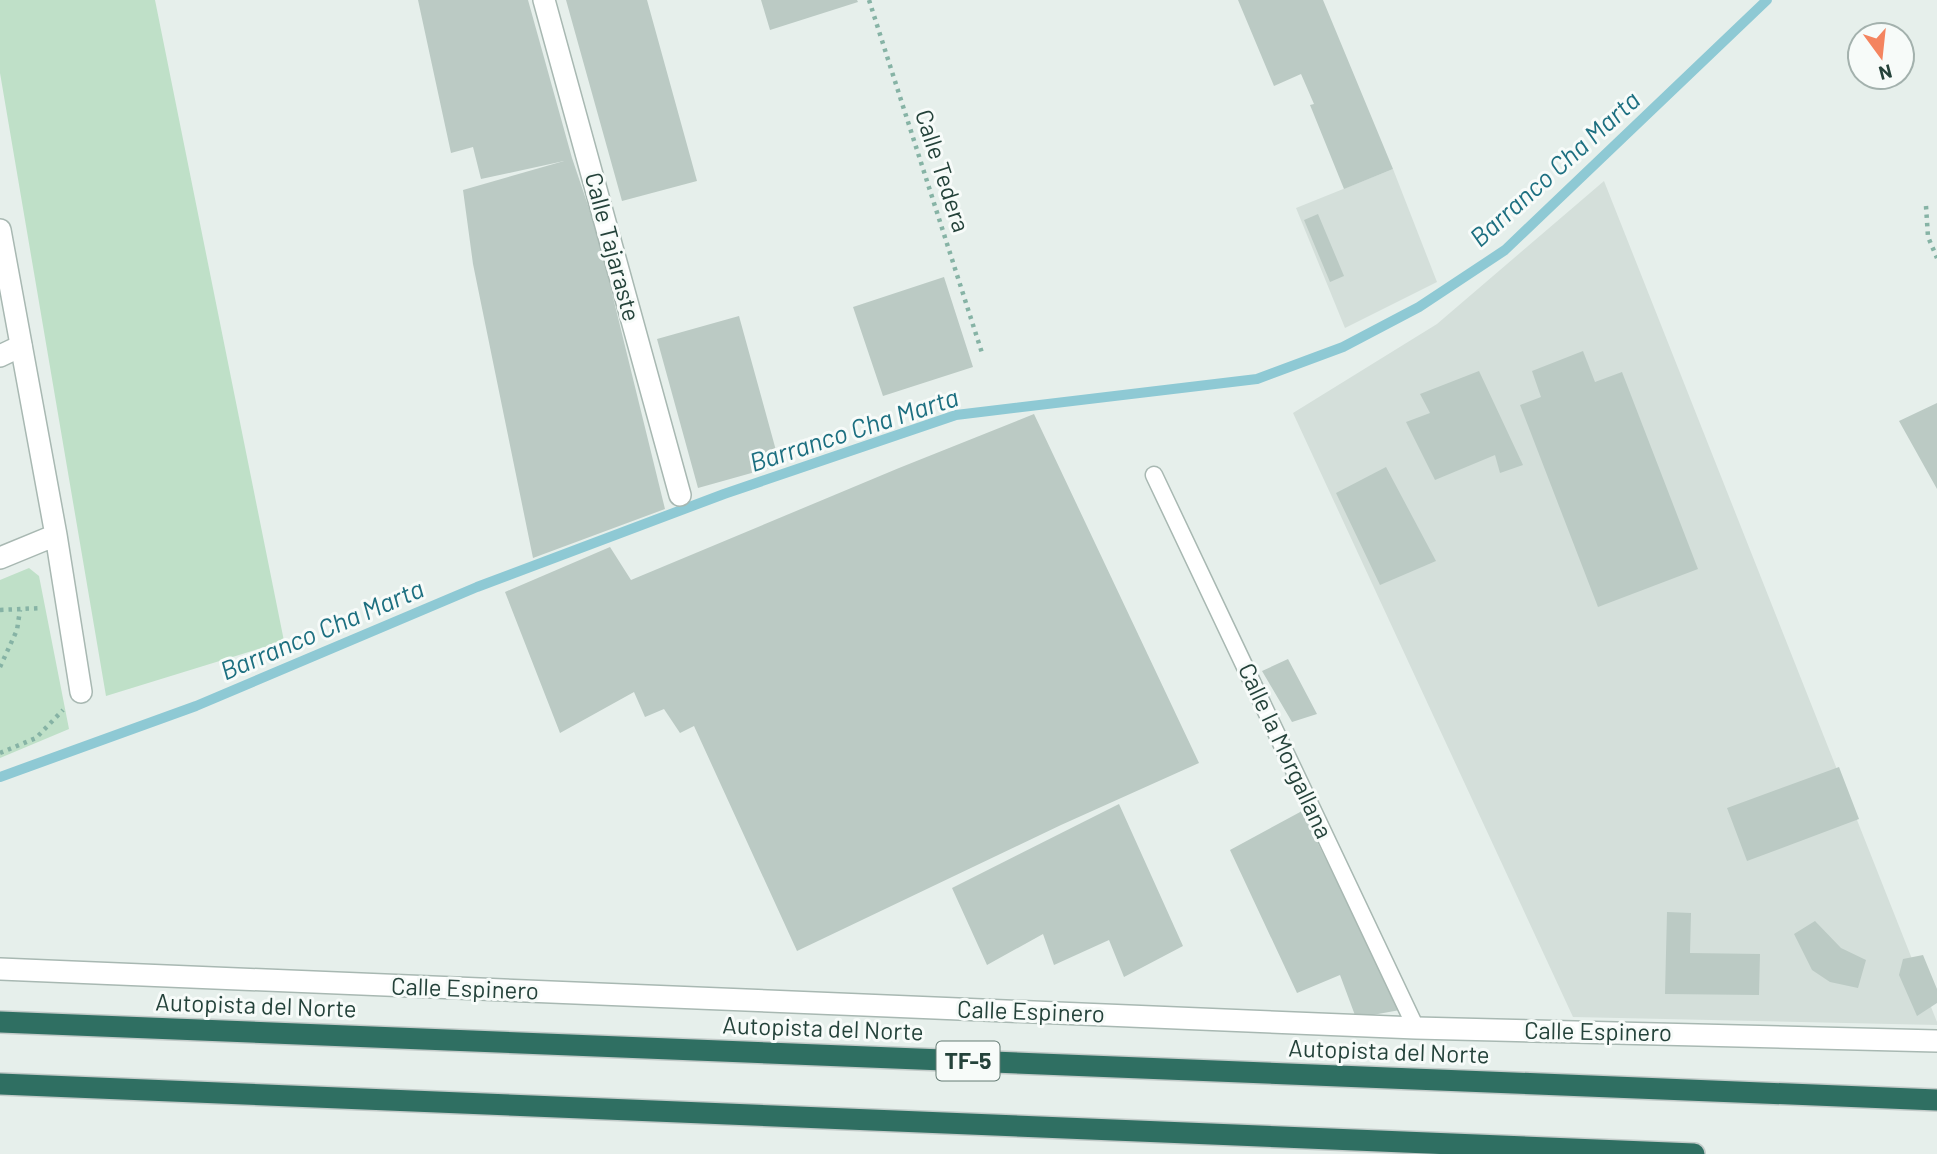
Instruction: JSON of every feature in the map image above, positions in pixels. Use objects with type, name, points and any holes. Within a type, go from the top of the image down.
[{"type":"highway","name":"Autopista del Norte","points":[[0,1022],[1937,1100]]},
{"type":"highway","points":[[0,1084],[1694,1154]]},
{"type":"street","name":"Calle Tajaraste","points":[[544,0],[680,495]]},
{"type":"street","points":[[0,230],[56,534],[81,692]]},
{"type":"street","points":[[0,356],[21,346]]},
{"type":"street","points":[[0,558],[56,534]]},
{"type":"street","name":"Calle Espinero","points":[[0,970],[1416,1028],[1937,1041]]},
{"type":"lane","name":"Calle la Morgallana","points":[[1154,475],[1416,1028]]},
{"type":"path","name":"Calle Tedera","points":[[869,0],[982,353]]},
{"type":"path","points":[[1926,206],[1928,237],[1937,258]]},
{"type":"path","points":[[0,610],[67,606]]},
{"type":"path","points":[[0,667],[17,630],[20,610]]},
{"type":"path","points":[[0,753],[36,738],[81,692]]},
{"type":"shaded area","points":[[1393,169],[1437,282],[1345,328],[1296,208]]},
{"type":"shaded area","points":[[1604,181],[1937,1025],[1573,1017],[1293,413],[1437,324]]},
{"type":"green space","points":[[0,0],[155,0],[284,641],[106,696],[0,73]]},
{"type":"green space","points":[[29,568],[39,576],[69,729],[0,758],[0,580]]},
{"type":"building","points":[[418,0],[528,0],[572,158],[597,232],[665,509],[533,558],[473,264],[463,190],[564,161],[481,179],[473,147],[451,153]]},
{"type":"building","points":[[566,0],[647,0],[697,181],[622,201]]},
{"type":"building","points":[[761,0],[857,0],[858,2],[770,30]]},
{"type":"building","points":[[1238,0],[1323,0],[1393,169],[1344,189],[1310,105],[1314,104],[1301,74],[1274,86]]},
{"type":"building","points":[[1318,214],[1344,276],[1330,282],[1304,220]]},
{"type":"building","points":[[944,277],[973,367],[883,396],[853,307]]},
{"type":"building","points":[[739,316],[780,465],[698,488],[657,339]]},
{"type":"building","points":[[1583,351],[1595,382],[1622,372],[1698,569],[1598,607],[1520,405],[1541,397],[1532,371]]},
{"type":"building","points":[[1479,371],[1523,465],[1500,473],[1495,455],[1435,480],[1406,422],[1430,413],[1420,394]]},
{"type":"building","points":[[1937,403],[1937,489],[1899,421]]},
{"type":"building","points":[[1034,414],[1199,763],[1061,825],[797,951],[694,726],[680,733],[664,709],[645,717],[634,692],[560,733],[505,592],[610,547],[631,580]]},
{"type":"building","points":[[1386,467],[1436,561],[1380,585],[1336,493]]},
{"type":"building","points":[[1288,659],[1317,714],[1292,722],[1262,671]]},
{"type":"building","points":[[1839,767],[1859,819],[1747,861],[1727,808]]},
{"type":"building","points":[[1119,804],[1183,946],[1124,977],[1109,940],[1054,965],[1043,934],[987,965],[952,888]]},
{"type":"building","points":[[1302,811],[1400,1010],[1356,1018],[1340,975],[1297,993],[1230,850]]},
{"type":"building","points":[[1667,912],[1691,913],[1690,953],[1760,954],[1759,995],[1665,994]]},
{"type":"building","points":[[1815,921],[1841,948],[1866,960],[1858,988],[1830,982],[1812,970],[1794,934]]},
{"type":"building","points":[[1923,955],[1937,989],[1937,1003],[1917,1016],[1899,975],[1903,959]]},
{"type":"waterway","name":"Barranco Cha Marta","points":[[0,777],[196,706],[477,587],[724,494],[956,415],[1257,379],[1343,347],[1419,307],[1505,250],[1767,0]]}]
